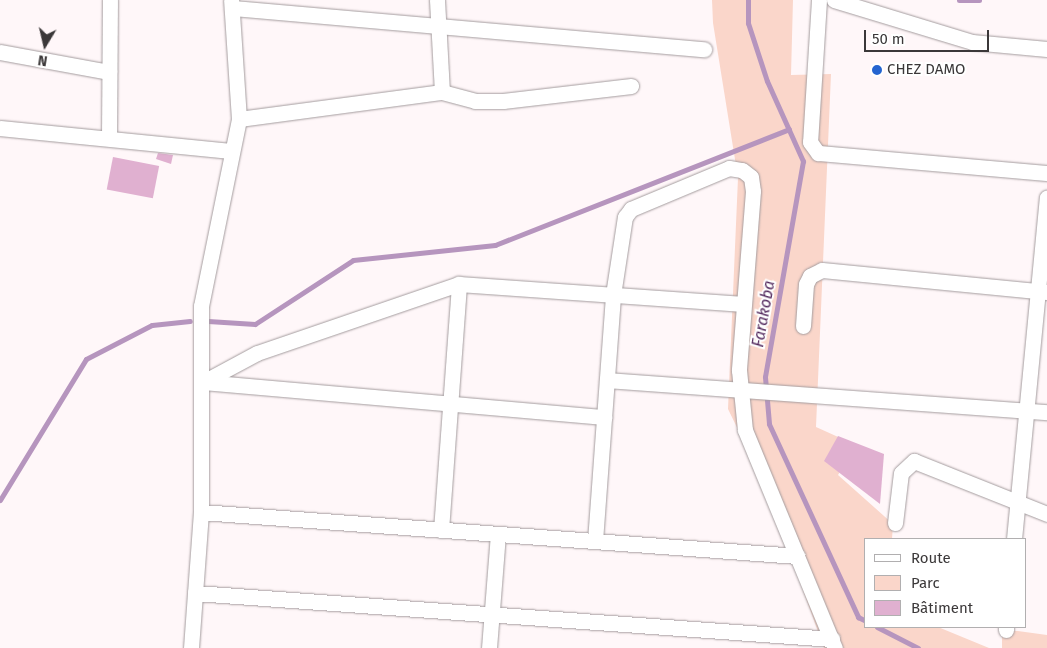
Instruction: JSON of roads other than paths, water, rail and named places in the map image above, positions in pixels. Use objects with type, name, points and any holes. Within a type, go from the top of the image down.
[{"type":"street","points":[[109,138],[110,0]]},
{"type":"street","points":[[438,0],[442,92]]},
{"type":"street","points":[[819,0],[810,142],[818,153],[1047,173]]},
{"type":"street","points":[[834,0],[972,42],[1047,49]]},
{"type":"street","points":[[191,648],[200,512],[203,382],[201,306],[230,151],[239,118],[232,4],[704,49]]},
{"type":"street","points":[[0,52],[109,72]]},
{"type":"street","points":[[239,118],[442,92],[475,101],[503,101],[631,86]]},
{"type":"street","points":[[0,128],[230,151]]},
{"type":"street","points":[[195,593],[492,615],[834,644],[750,444],[742,304],[753,191],[751,177],[742,170],[729,168],[631,209],[622,226],[613,295],[595,541]]},
{"type":"street","points":[[1014,538],[1027,410],[1043,291],[1047,198]]},
{"type":"street","points":[[803,326],[806,284],[810,276],[822,270],[1043,291]]},
{"type":"street","points":[[203,382],[257,353],[459,284],[742,304]]},
{"type":"street","points":[[441,530],[459,284]]},
{"type":"street","points":[[607,380],[1047,412]]},
{"type":"street","points":[[203,382],[604,417]]},
{"type":"street","points":[[895,523],[901,473],[914,461],[1047,514]]},
{"type":"street","points":[[200,512],[797,556]]},
{"type":"street","points":[[489,648],[498,534]]},
{"type":"waterway","name":"Farakoba","points":[[748,0],[748,23],[767,81],[803,161],[765,377],[769,424],[858,617],[864,620]]},
{"type":"waterway","points":[[959,0],[979,0]]},
{"type":"waterway","points":[[208,321],[255,324],[353,260],[495,245],[789,129]]},
{"type":"waterway","points":[[0,500],[86,359],[152,325],[190,321]]},
{"type":"waterway","name":"Farakoba","points":[[879,628],[918,648]]},
{"type":"place","name":"CHEZ DAMO","points":[[877,70]]}]
